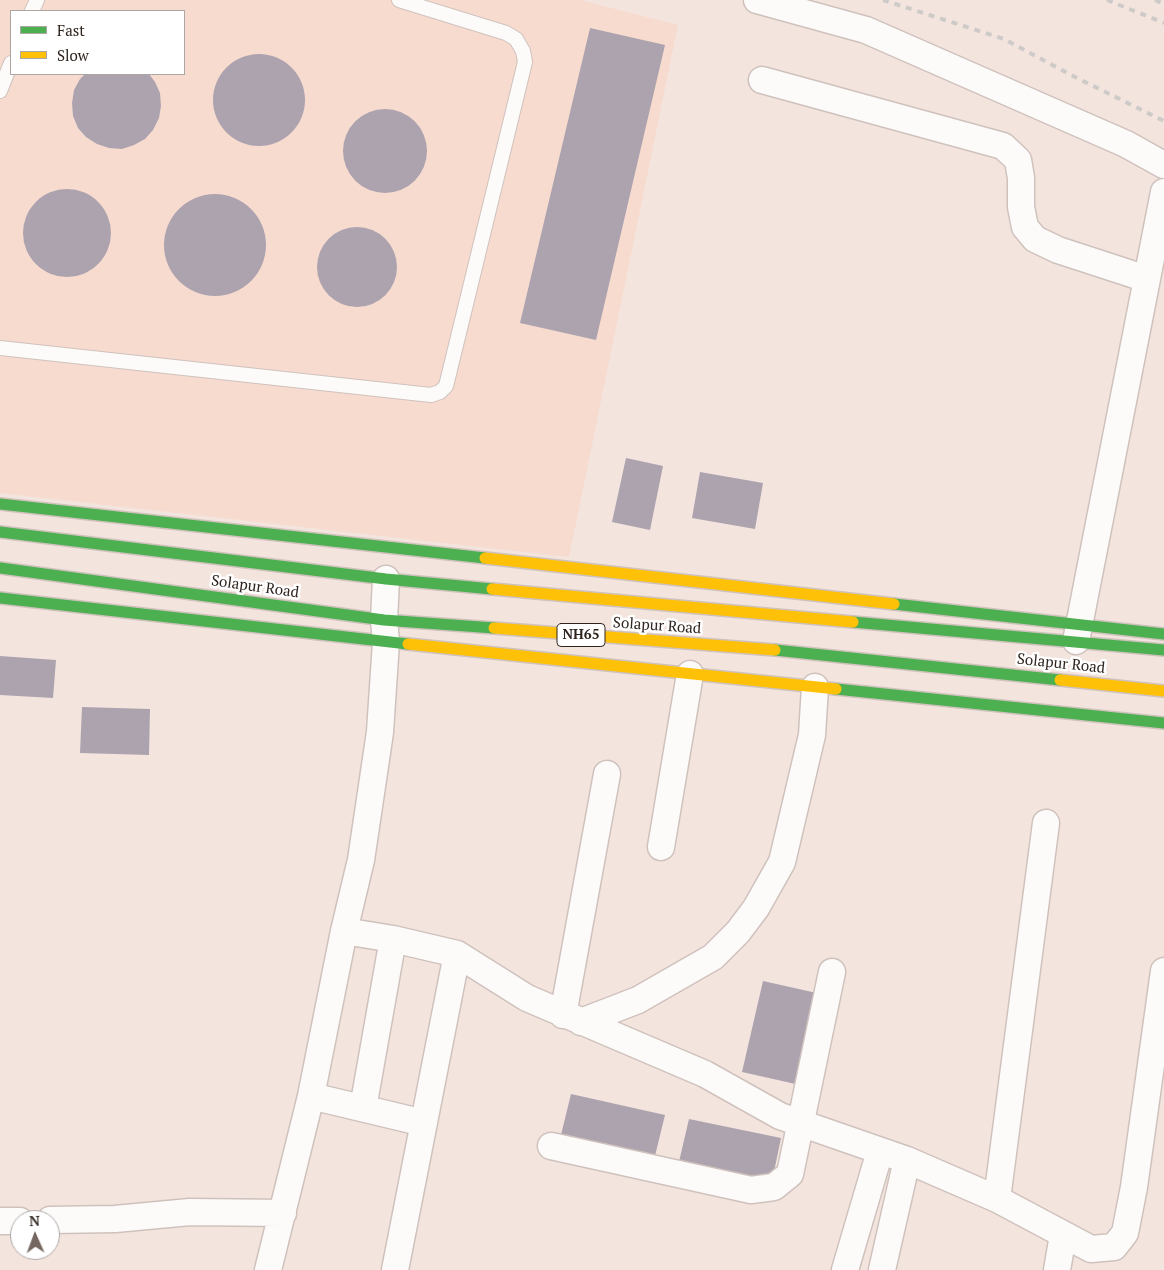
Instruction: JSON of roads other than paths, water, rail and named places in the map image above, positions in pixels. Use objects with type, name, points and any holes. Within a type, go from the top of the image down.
[{"type":"main road","points":[[0,504],[1078,632],[1164,634]]},
{"type":"main road","name":"Solapur Road","points":[[0,532],[386,579],[1078,632],[1164,650]]},
{"type":"main road","name":"Solapur Road","points":[[0,568],[385,631],[814,653],[1164,691]]},
{"type":"main road","points":[[0,598],[385,631],[690,674],[1164,723]]},
{"type":"street","points":[[757,0],[866,30],[1126,144],[1164,165]]},
{"type":"street","points":[[762,80],[1003,146],[1013,153],[1018,160],[1022,178],[1021,206],[1025,227],[1035,239],[1058,250],[1147,279]]},
{"type":"street","points":[[1078,632],[1164,192]]},
{"type":"street","points":[[268,1270],[311,1096],[344,931],[361,860],[380,732],[386,579]]},
{"type":"street","points":[[661,846],[690,674]]},
{"type":"street","points":[[572,1018],[638,1000],[714,958],[738,932],[756,908],[782,862],[812,735],[815,687]]},
{"type":"street","points":[[572,1018],[607,774]]},
{"type":"street","points":[[997,1199],[1046,823]]},
{"type":"street","points":[[344,931],[394,939],[457,954],[527,998],[706,1074],[780,1116],[907,1160],[997,1199],[1091,1248],[1114,1247],[1125,1234],[1134,1187],[1164,970]]},
{"type":"street","points":[[363,1108],[394,939]]},
{"type":"street","points":[[395,1270],[457,954]]},
{"type":"street","points":[[551,1146],[751,1190],[774,1187],[790,1174],[832,972]]},
{"type":"street","points":[[311,1096],[424,1123]]},
{"type":"street","points":[[845,1270],[880,1151]]},
{"type":"street","points":[[882,1270],[907,1160]]},
{"type":"street","points":[[60,1220],[115,1219],[190,1212],[283,1213]]},
{"type":"street","points":[[1057,1270],[1063,1235]]},
{"type":"lane","points":[[0,348],[431,394],[440,392],[446,386],[525,62],[520,45],[506,34],[399,0]]},
{"type":"lane","points":[[0,91],[10,66]]},
{"type":"railway","points":[[883,0],[1004,39],[1164,121]]},
{"type":"railway","points":[[1107,0],[1164,23]]},
{"type":"railway","points":[[1155,0],[1164,4]]}]
